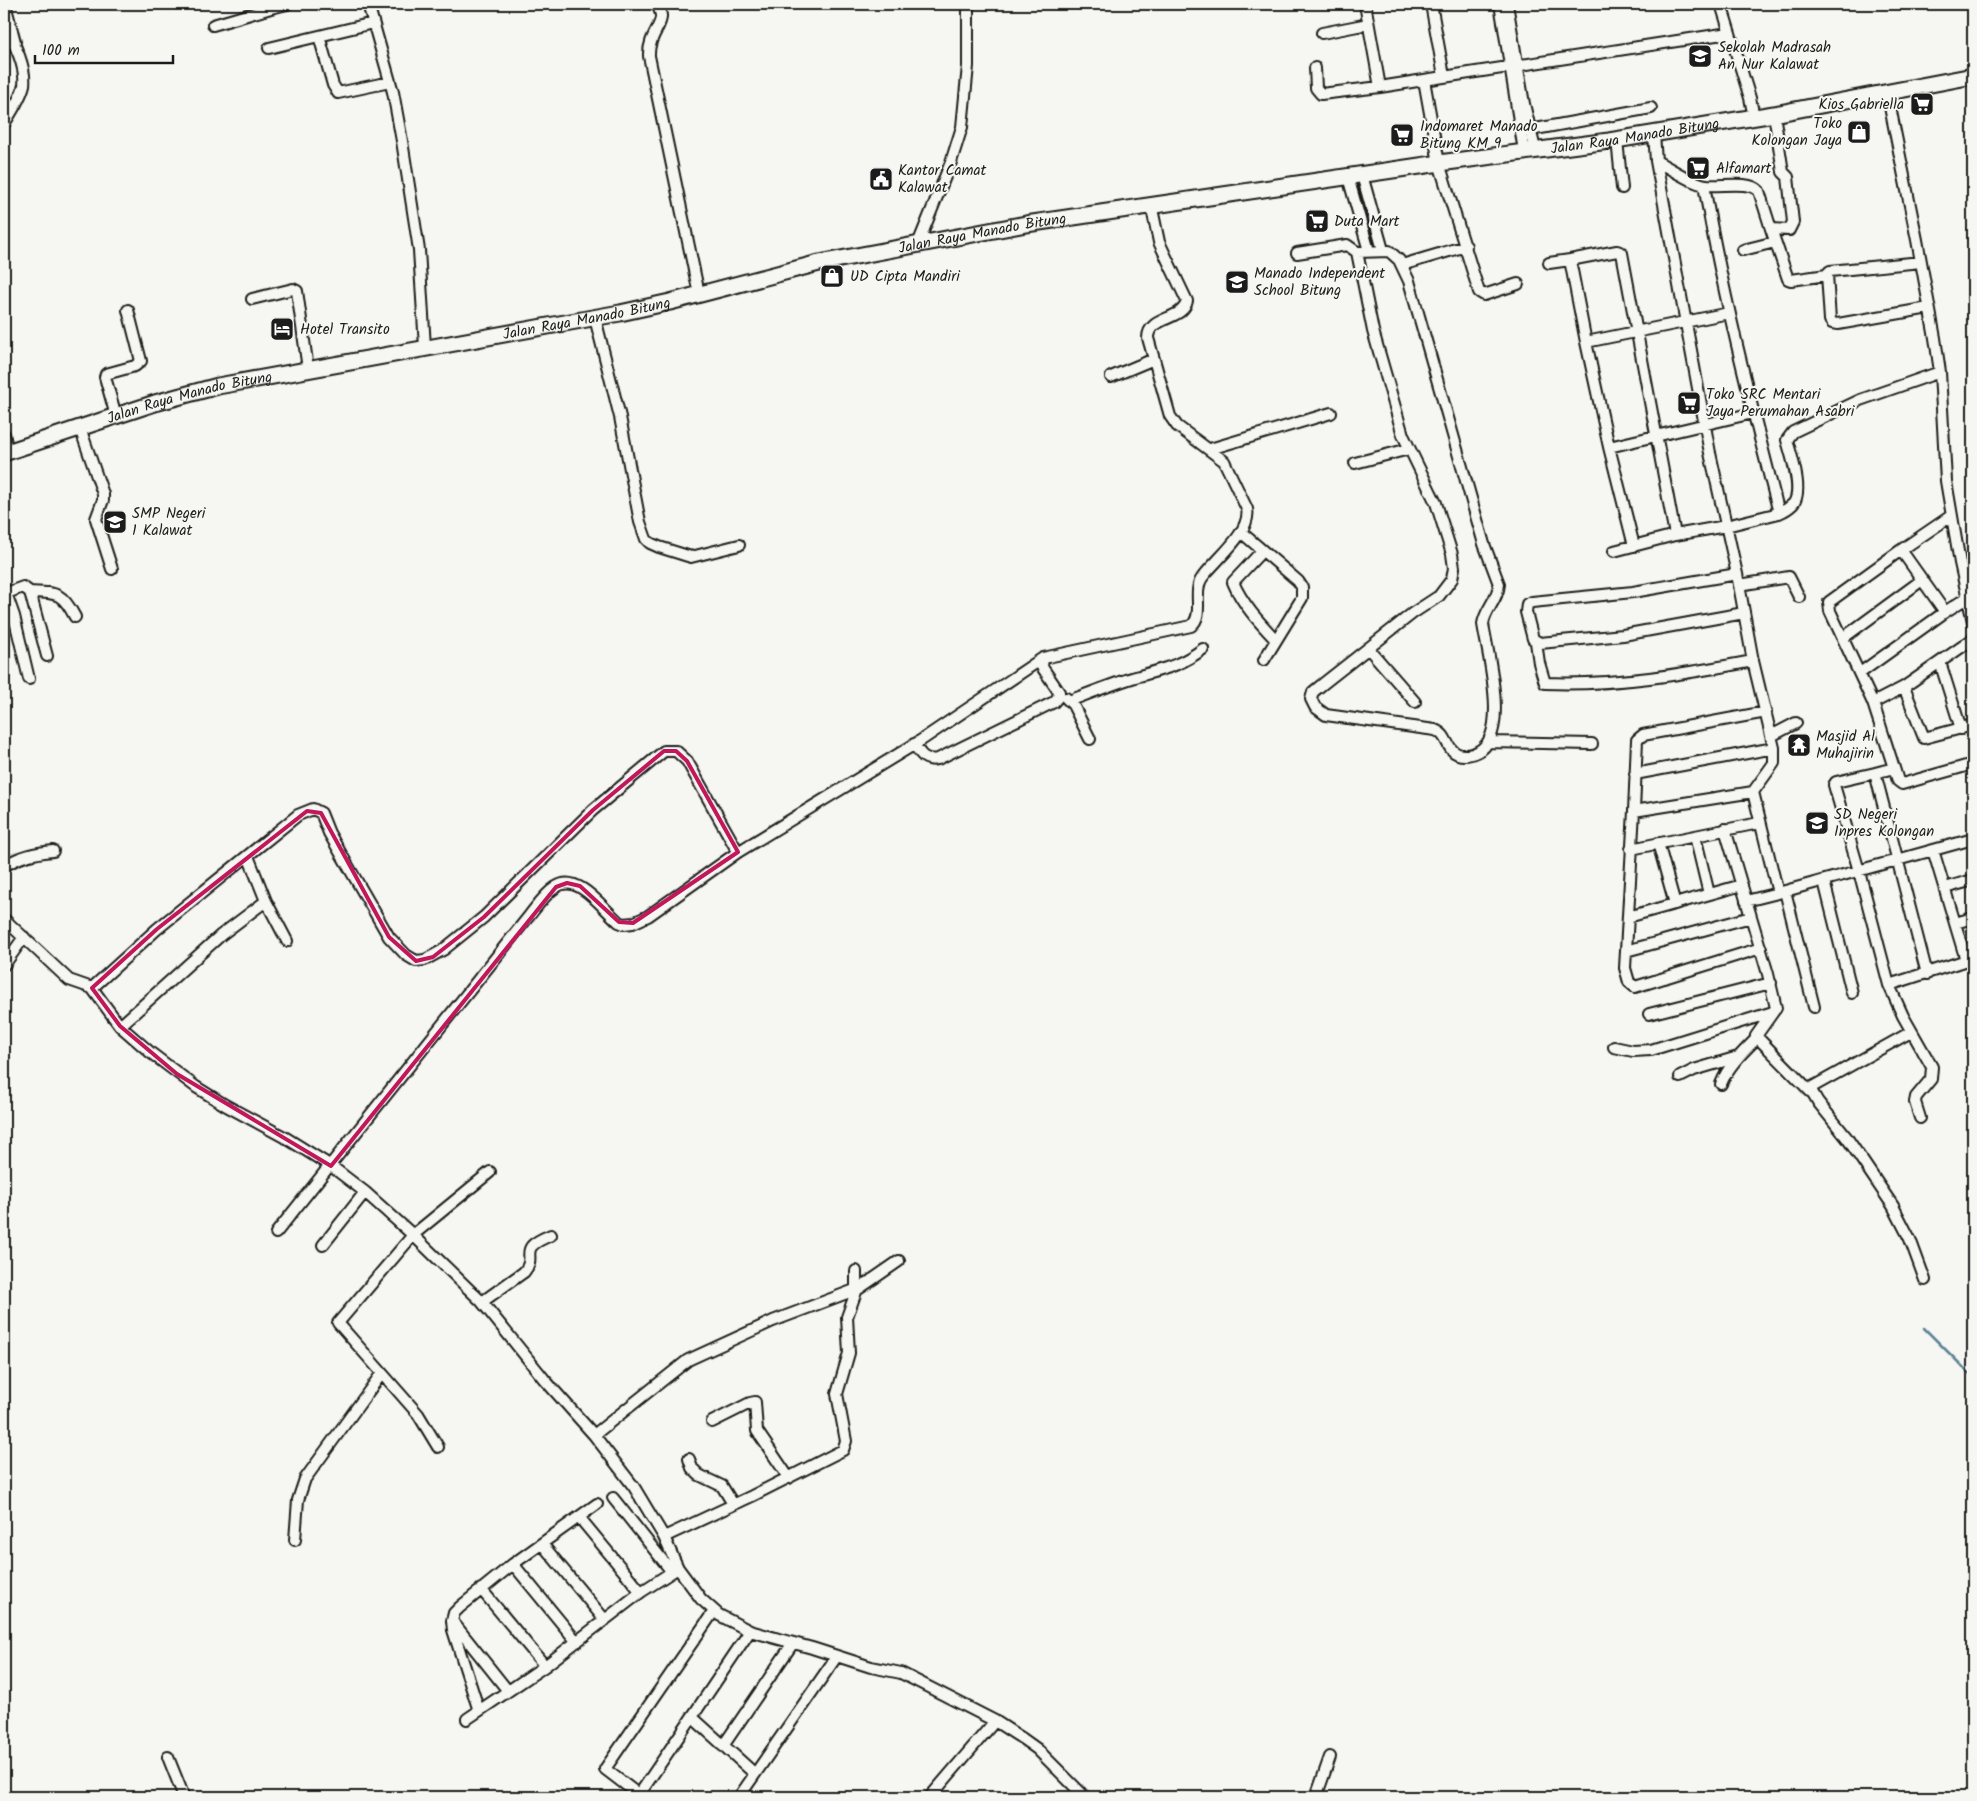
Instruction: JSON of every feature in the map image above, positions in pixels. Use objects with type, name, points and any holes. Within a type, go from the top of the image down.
[{"type":"highway","name":"Jalan Raya Manado Bitung","points":[[6,452],[116,416],[218,386],[425,347],[465,342],[595,318],[670,302],[819,263],[918,244],[1150,204],[1654,134],[1774,114],[1973,76]]},
{"type":"street","points":[[4,124],[24,86],[23,75],[5,4]]},
{"type":"street","points":[[213,25],[270,6],[287,4]]},
{"type":"street","points":[[368,4],[390,82],[402,141],[419,250],[425,347]]},
{"type":"street","points":[[657,4],[661,16],[648,47],[649,56],[699,294]]},
{"type":"street","points":[[918,244],[951,162],[962,127],[968,66],[968,4]]},
{"type":"street","points":[[1365,4],[1380,87]]},
{"type":"street","points":[[1431,4],[1444,76]]},
{"type":"street","points":[[1500,4],[1530,130],[1530,150]]},
{"type":"street","points":[[1507,4],[1514,65],[1530,150]]},
{"type":"street","points":[[1721,4],[1754,117]]},
{"type":"street","points":[[269,48],[373,23]]},
{"type":"street","points":[[1322,33],[1368,24]]},
{"type":"street","points":[[4,31],[10,36],[16,49]]},
{"type":"street","points":[[1315,68],[1316,88],[1321,94],[1380,87],[1729,32]]},
{"type":"street","points":[[319,36],[333,85],[338,93],[390,82]]},
{"type":"street","points":[[1424,80],[1439,163],[1479,292],[1482,294],[1518,284]]},
{"type":"street","points":[[1887,92],[1921,262],[1940,372],[1943,453],[1951,516],[1973,622]]},
{"type":"street","points":[[1530,130],[1651,108]]},
{"type":"street","points":[[1771,229],[1789,230],[1793,222],[1788,177],[1783,172],[1774,114]]},
{"type":"street","points":[[1634,811],[1753,792],[1774,763],[1774,748],[1753,661],[1685,321],[1656,161],[1654,134]]},
{"type":"street","points":[[1616,140],[1622,188]]},
{"type":"street","points":[[1656,161],[1704,185],[1756,188],[1759,191],[1788,279],[1827,275],[1833,270],[1921,262]]},
{"type":"street","points":[[1355,176],[1383,250]]},
{"type":"street","points":[[1355,176],[1369,251]]},
{"type":"street","points":[[1704,185],[1729,313],[1752,414],[1779,513]]},
{"type":"street","points":[[276,1233],[529,916],[556,887],[567,883],[580,886],[619,922],[622,924],[633,923],[666,904],[738,852],[914,744],[1043,658],[1191,626],[1197,619],[1199,583],[1241,532],[1248,519],[1248,509],[1224,461],[1178,426],[1172,419],[1148,338],[1148,331],[1153,326],[1183,310],[1187,301],[1159,242],[1150,204]]},
{"type":"street","points":[[1743,250],[1775,242]]},
{"type":"street","points":[[1298,253],[1347,245],[1357,252],[1373,330],[1403,435],[1442,521],[1452,554],[1454,568],[1452,579],[1439,596],[1413,613],[1313,692],[1311,699],[1319,711],[1326,715],[1435,730],[1444,735],[1449,747],[1458,754],[1477,752],[1488,742],[1493,730],[1496,704],[1483,624],[1484,616],[1494,602],[1498,584],[1484,544],[1435,371],[1402,265],[1389,251],[1357,252]]},
{"type":"street","points":[[1402,265],[1466,246]]},
{"type":"street","points":[[1549,263],[1618,250],[1621,252],[1675,535]]},
{"type":"street","points":[[1570,260],[1609,447],[1634,546]]},
{"type":"street","points":[[1827,275],[1830,320],[1834,324],[1929,308]]},
{"type":"street","points":[[252,299],[293,289],[296,291],[308,369]]},
{"type":"street","points":[[116,416],[105,377],[106,374],[136,366],[141,361],[128,310]]},
{"type":"street","points":[[1586,342],[1637,330],[1729,313]]},
{"type":"street","points":[[595,318],[620,417],[640,522],[646,539],[659,548],[691,557],[739,545]]},
{"type":"street","points":[[1112,377],[1154,359]]},
{"type":"street","points":[[1614,551],[1675,535],[1726,526],[1779,513],[1792,505],[1796,495],[1796,477],[1787,440],[1792,432],[1860,400],[1940,372]]},
{"type":"street","points":[[1210,450],[1332,413]]},
{"type":"street","points":[[1609,447],[1752,414]]},
{"type":"street","points":[[80,428],[103,494],[103,500],[96,519],[112,569]]},
{"type":"street","points":[[4,434],[6,452]]},
{"type":"street","points":[[1355,463],[1409,449]]},
{"type":"street","points":[[1951,516],[1829,602],[1830,612],[1873,703],[1898,781],[1902,784],[1973,764]]},
{"type":"street","points":[[1241,532],[1298,581],[1302,587],[1302,598],[1264,660]]},
{"type":"street","points":[[1262,550],[1233,582],[1260,623],[1276,640]]},
{"type":"street","points":[[1901,550],[1945,612]]},
{"type":"street","points":[[1753,661],[1644,679],[1572,684],[1545,683],[1526,606],[1529,603],[1738,580],[1789,578],[1799,597]]},
{"type":"street","points":[[1843,638],[1922,580]]},
{"type":"street","points":[[29,679],[14,616],[5,594],[23,587],[30,592],[58,595],[67,602],[76,617]]},
{"type":"street","points":[[30,592],[47,656]]},
{"type":"street","points":[[1860,673],[1968,597]]},
{"type":"street","points":[[1536,642],[1585,640],[1622,635],[1744,613]]},
{"type":"street","points":[[1873,703],[1904,687],[1973,639]]},
{"type":"street","points":[[1068,701],[1133,678],[1170,668],[1187,661],[1204,648]]},
{"type":"street","points":[[1368,648],[1415,702]]},
{"type":"street","points":[[1043,658],[1042,667],[1058,690],[1073,705],[1090,739]]},
{"type":"street","points":[[1940,662],[1961,729]]},
{"type":"street","points":[[1904,687],[1924,738],[1973,725]]},
{"type":"street","points":[[914,744],[922,756],[932,760],[938,759],[1054,702],[1059,694],[1058,690]]},
{"type":"street","points":[[1760,948],[1635,987],[1629,982],[1625,968],[1634,811],[1635,744],[1641,736],[1766,712]]},
{"type":"street","points":[[1771,736],[1796,723]]},
{"type":"street","points":[[1488,742],[1592,744]]},
{"type":"street","points":[[1635,774],[1774,748]]},
{"type":"street","points":[[92,988],[157,929],[298,816],[313,809],[321,813],[329,833],[388,937],[406,955],[420,961],[433,957],[484,917],[593,810],[664,751],[676,751],[687,761],[738,852]]},
{"type":"street","points":[[1894,768],[1836,782],[1834,785],[1889,985],[1911,1032],[1932,1067],[1931,1079],[1916,1097],[1915,1102],[1920,1118]]},
{"type":"street","points":[[1874,773],[1927,974]]},
{"type":"street","points":[[1753,792],[1759,823],[1814,1006]]},
{"type":"street","points":[[1631,849],[1759,823]]},
{"type":"street","points":[[1725,829],[1776,1007],[1756,1033],[1757,1038],[1811,1092],[1847,1138],[1893,1206],[1910,1239],[1925,1280]]},
{"type":"street","points":[[1695,836],[1709,894]]},
{"type":"street","points":[[1746,901],[1973,839]]},
{"type":"street","points":[[1658,843],[1675,904]]},
{"type":"street","points":[[1889,985],[1970,959],[1955,923],[1933,850]]},
{"type":"street","points":[[4,866],[24,856],[53,851]]},
{"type":"street","points":[[248,856],[266,901],[287,942]]},
{"type":"street","points":[[1945,888],[1973,880]]},
{"type":"street","points":[[1824,881],[1852,992]]},
{"type":"street","points":[[1628,917],[1742,885]]},
{"type":"street","points":[[120,1026],[221,935],[266,901]]},
{"type":"street","points":[[1626,951],[1751,917]]},
{"type":"street","points":[[1955,923],[1973,918]]},
{"type":"street","points":[[4,919],[69,980],[92,988],[120,1026],[151,1053],[196,1087],[293,1142],[331,1166],[364,1192],[482,1302],[544,1379],[594,1435],[634,1487],[664,1537],[675,1570]]},
{"type":"street","points":[[4,965],[24,937]]},
{"type":"street","points":[[1649,1014],[1770,982]]},
{"type":"street","points":[[1614,1047],[1633,1051],[1651,1050],[1773,1012]]},
{"type":"street","points":[[1811,1092],[1814,1086],[1911,1032]]},
{"type":"street","points":[[1721,1084],[1723,1077],[1738,1057],[1757,1038]]},
{"type":"street","points":[[1680,1077],[1694,1070],[1738,1057]]},
{"type":"street","points":[[438,1447],[418,1414],[338,1323],[412,1236],[490,1172]]},
{"type":"street","points":[[322,1245],[364,1192]]},
{"type":"street","points":[[482,1302],[524,1272],[528,1266],[528,1251],[532,1244],[551,1235]]},
{"type":"street","points":[[594,1435],[664,1377],[694,1357],[773,1321],[857,1290],[899,1261]]},
{"type":"street","points":[[664,1537],[838,1454],[845,1447],[845,1436],[837,1394],[849,1353],[846,1322],[857,1290],[856,1271]]},
{"type":"street","points":[[296,1540],[298,1500],[305,1479],[382,1373]]},
{"type":"street","points":[[712,1422],[755,1402],[757,1431],[789,1478]]},
{"type":"street","points":[[689,1459],[692,1468],[699,1475],[722,1486],[733,1504]]},
{"type":"street","points":[[613,1498],[702,1599],[728,1621],[750,1631],[871,1667],[901,1672],[995,1721],[1036,1749],[1085,1797]]},
{"type":"street","points":[[479,1711],[453,1630],[452,1621],[454,1614],[481,1589],[513,1564],[597,1504]]},
{"type":"street","points":[[579,1516],[641,1592]]},
{"type":"street","points":[[542,1544],[605,1620]]},
{"type":"street","points":[[513,1564],[577,1642]]},
{"type":"street","points":[[467,1718],[546,1666],[641,1592],[675,1570]]},
{"type":"street","points":[[481,1589],[546,1666]]},
{"type":"street","points":[[714,1611],[606,1769],[640,1796],[750,1631]]},
{"type":"street","points":[[452,1621],[508,1691]]},
{"type":"street","points":[[723,1746],[793,1643]]},
{"type":"street","points":[[739,1797],[837,1656]]},
{"type":"street","points":[[692,1717],[755,1774]]},
{"type":"street","points":[[930,1797],[995,1721]]},
{"type":"street","points":[[168,1757],[184,1797]]},
{"type":"street","points":[[1316,1797],[1330,1757]]},
{"type":"highlighted area","points":[[664,751],[676,751],[687,761],[738,852],[633,923],[619,922],[580,886],[567,883],[556,887],[331,1166],[177,1074],[120,1026],[92,988],[157,929],[307,811],[321,813],[389,937],[416,961],[433,957],[484,917],[593,810]]},
{"type":"waterway","points":[[1924,1328],[1973,1377]]},
{"type":"place","name":"Sekolah Madrasah An Nur Kalawat","points":[[1700,56]]},
{"type":"place","name":"Kios Gabriella","points":[[1922,104]]},
{"type":"place","name":"Toko Kolongan Jaya","points":[[1859,132]]},
{"type":"place","name":"Indomaret Manado Bitung KM 9","points":[[1402,135]]},
{"type":"place","name":"Alfamart","points":[[1698,168]]},
{"type":"place","name":"Kantor Camat Kalawat","points":[[881,179]]},
{"type":"place","name":"Duta Mart","points":[[1317,221]]},
{"type":"place","name":"UD Cipta Mandiri","points":[[832,276]]},
{"type":"place","name":"Manado Independent School Bitung","points":[[1237,282]]},
{"type":"place","name":"Hotel Transito","points":[[282,329]]},
{"type":"place","name":"Toko SRC Mentari Jaya Perumahan Asabri","points":[[1689,403]]},
{"type":"place","name":"SMP Negeri 1 Kalawat","points":[[115,522]]},
{"type":"place","name":"Masjid Al Muhajirin","points":[[1799,745]]},
{"type":"place","name":"SD Negeri Inpres Kolongan","points":[[1817,823]]}]
